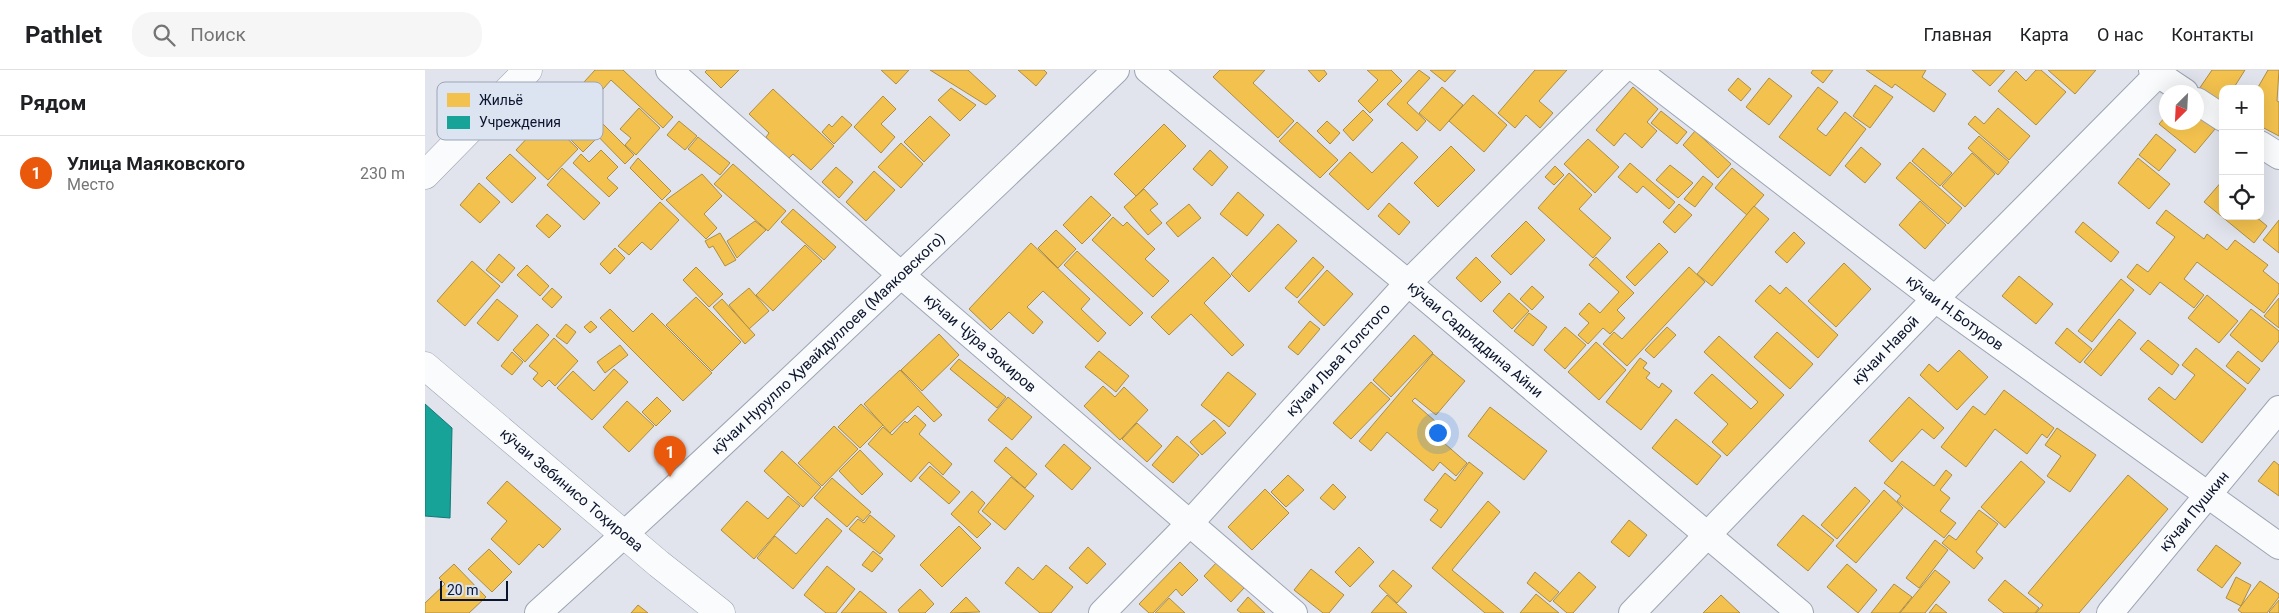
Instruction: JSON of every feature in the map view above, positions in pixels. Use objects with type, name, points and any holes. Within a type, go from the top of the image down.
[{"type":"main road","points":[[516,82],[528,70]]},
{"type":"main road","points":[[425,175],[459,140]]},
{"type":"main road","name":"кӯчаи Зебинисо Тоҳирова","points":[[425,366],[625,535],[721,613]]},
{"type":"street","name":"кӯчаи Ҷӯра Зокиров","points":[[669,70],[901,275],[1294,613]]},
{"type":"street","name":"кӯчаи Нурулло Ҳувайдуллоев (Маяковского)","points":[[538,613],[625,535],[1116,70]]},
{"type":"street","name":"кӯчаи Садриддина Айни","points":[[1148,70],[1408,283],[1800,613]]},
{"type":"street","name":"кӯчаи Льва Толстого","points":[[1103,613],[1190,523],[1408,283],[1622,70]]},
{"type":"street","name":"кӯчаи Н.Ботуров","points":[[1637,70],[1935,299],[2279,546]]},
{"type":"street","name":"кӯчаи Навоӣ","points":[[1632,613],[2157,71]]},
{"type":"street","points":[[2157,71],[2176,85]]},
{"type":"street","points":[[2204,105],[2219,115]]},
{"type":"street","points":[[2264,147],[2279,156]]},
{"type":"street","name":"кӯчаи Пушкин","points":[[2110,613],[2279,409]]},
{"type":"building: Жильё","points":[[595,70],[623,70],[673,117],[663,128],[611,80],[603,89],[603,82],[584,82]]},
{"type":"building: Жильё","points":[[707,70],[739,70],[721,88],[705,72]]},
{"type":"building: Жильё","points":[[881,70],[909,70],[896,84]]},
{"type":"building: Жильё","points":[[930,70],[968,70],[996,96],[986,105]]},
{"type":"building: Жильё","points":[[1018,70],[1044,70],[1047,73],[1036,86]]},
{"type":"building: Жильё","points":[[1220,70],[1265,70],[1253,83],[1294,121],[1278,138],[1213,77]]},
{"type":"building: Жильё","points":[[1308,70],[1324,70],[1327,74],[1319,82]]},
{"type":"building: Жильё","points":[[1367,70],[1391,70],[1402,81],[1370,113],[1358,101],[1378,80]]},
{"type":"building: Жильё","points":[[1419,70],[1430,78],[1407,103],[1426,121],[1417,131],[1387,104]]},
{"type":"building: Жильё","points":[[1430,70],[1456,70],[1445,82]]},
{"type":"building: Жильё","points":[[1535,70],[1567,70],[1539,101],[1553,113],[1540,128],[1526,115],[1515,128],[1498,113]]},
{"type":"building: Жильё","points":[[1813,70],[1833,70],[1823,83],[1811,73]]},
{"type":"building: Жильё","points":[[1866,70],[1926,70],[1922,77],[1946,94],[1934,112],[1895,84],[1892,88]]},
{"type":"building: Жильё","points":[[1972,70],[2005,70],[1990,86]]},
{"type":"building: Жильё","points":[[2036,70],[2041,70],[2066,92],[2036,125],[1998,91],[2016,71],[2026,81]]},
{"type":"building: Жильё","points":[[2048,70],[2096,70],[2075,94]]},
{"type":"building: Жильё","points":[[2212,70],[2245,70],[2236,85],[2219,85],[2219,102],[2204,92],[2204,85],[2202,85]]},
{"type":"building: Жильё","points":[[2268,70],[2279,70],[2277,101],[2279,102],[2279,136],[2264,128],[2264,85],[2259,85]]},
{"type":"building: Жильё","points":[[1738,78],[1751,89],[1741,101],[1728,90]]},
{"type":"building: Жильё","points":[[1769,78],[1792,96],[1769,125],[1746,107]]},
{"type":"building: Жильё","points":[[1875,85],[1893,97],[1870,128],[1853,116]]},
{"type":"building: Жильё","points":[[1442,87],[1463,105],[1440,131],[1419,113]]},
{"type":"building: Жильё","points":[[1633,87],[1658,109],[1647,122],[1657,131],[1642,148],[1625,133],[1614,146],[1596,130]]},
{"type":"building: Жильё","points":[[1818,87],[1838,102],[1817,129],[1826,136],[1845,112],[1866,129],[1830,176],[1779,137]]},
{"type":"building: Жильё","points":[[951,88],[976,105],[960,121],[938,100]]},
{"type":"building: Жильё","points":[[773,89],[834,146],[811,170],[793,154],[788,159],[766,137],[769,133],[749,114]]},
{"type":"building: Жильё","points":[[1473,95],[1507,125],[1484,152],[1449,121]]},
{"type":"building: Жильё","points":[[883,96],[896,109],[881,124],[895,137],[881,153],[854,127]]},
{"type":"building: Жильё","points":[[639,108],[660,128],[636,155],[625,145],[631,138],[620,129]]},
{"type":"building: Жильё","points":[[1998,108],[2030,136],[2009,160],[1968,124],[1975,116],[1984,124]]},
{"type":"building: Жильё","points":[[1363,110],[1373,120],[1353,141],[1343,130]]},
{"type":"building: Жильё","points":[[1661,111],[1687,132],[1677,144],[1651,123]]},
{"type":"building: Жильё","points":[[842,116],[852,125],[834,144],[822,132],[829,124],[832,127]]},
{"type":"building: Жильё","points":[[930,116],[950,135],[924,162],[904,142]]},
{"type":"building: Жильё","points":[[2204,120],[2215,129],[2195,153],[2166,130],[2204,130]]},
{"type":"building: Жильё","points":[[679,121],[697,136],[685,150],[667,135]]},
{"type":"building: Жильё","points":[[1327,121],[1340,133],[1330,144],[1317,131]]},
{"type":"building: Жильё","points":[[1297,122],[1338,160],[1320,178],[1279,141]]},
{"type":"building: Жильё","points":[[603,124],[634,155],[625,164],[602,140]]},
{"type":"building: Жильё","points":[[1164,124],[1186,146],[1136,196],[1114,174]]},
{"type":"building: Жильё","points":[[1695,131],[1731,164],[1718,178],[1683,145]]},
{"type":"building: Жильё","points":[[2156,134],[2176,150],[2159,171],[2139,155]]},
{"type":"building: Жильё","points":[[1979,136],[2009,162],[1998,175],[1968,148]]},
{"type":"building: Жильё","points":[[698,137],[730,163],[720,175],[688,149]]},
{"type":"building: Жильё","points":[[1588,139],[1619,167],[1595,193],[1564,164]]},
{"type":"building: Жильё","points":[[525,140],[569,140],[578,149],[548,180],[516,150]]},
{"type":"building: Жильё","points":[[571,140],[595,140],[583,152]]},
{"type":"building: Жильё","points":[[1402,142],[1418,157],[1368,210],[1329,174],[1350,152],[1372,173]]},
{"type":"building: Жильё","points":[[901,143],[923,164],[901,188],[878,167]]},
{"type":"building: Жильё","points":[[1451,146],[1475,170],[1438,207],[1414,183]]},
{"type":"building: Жильё","points":[[1861,147],[1881,164],[1865,183],[1845,166]]},
{"type":"building: Жильё","points":[[1923,148],[1952,173],[1940,186],[1912,161]]},
{"type":"building: Жильё","points":[[601,150],[618,167],[607,178],[618,188],[609,197],[573,163],[581,154],[589,162]]},
{"type":"building: Жильё","points":[[1210,150],[1228,167],[1212,186],[1193,169]]},
{"type":"building: Жильё","points":[[1972,153],[1995,174],[1965,207],[1942,186]]},
{"type":"building: Жильё","points":[[510,154],[536,178],[512,203],[486,178]]},
{"type":"building: Жильё","points":[[638,158],[671,191],[662,200],[630,168]]},
{"type":"building: Жильё","points":[[2138,158],[2170,184],[2149,209],[2118,183]]},
{"type":"building: Жильё","points":[[1910,162],[1962,208],[1948,224],[1896,178]]},
{"type":"building: Жильё","points":[[1630,163],[1675,202],[1669,209],[1643,186],[1637,193],[1618,177]]},
{"type":"building: Жильё","points":[[733,164],[786,211],[768,231],[714,184]]},
{"type":"building: Жильё","points":[[1670,165],[1693,183],[1678,198],[1656,180]]},
{"type":"building: Жильё","points":[[1555,166],[1564,175],[1554,185],[1545,177]]},
{"type":"building: Жильё","points":[[836,167],[853,182],[839,198],[822,182]]},
{"type":"building: Жильё","points":[[562,168],[600,203],[584,220],[547,185]]},
{"type":"building: Жильё","points":[[1732,168],[1764,195],[1747,215],[1715,188]]},
{"type":"building: Жильё","points":[[874,171],[895,190],[866,221],[846,202]]},
{"type":"building: Жильё","points":[[1569,173],[1592,195],[1579,209],[1611,238],[1593,258],[1538,208]]},
{"type":"building: Жильё","points":[[702,174],[722,196],[704,214],[717,228],[706,239],[666,200]]},
{"type":"building: Жильё","points":[[1703,176],[1713,184],[1695,207],[1684,199]]},
{"type":"building: Жильё","points":[[479,183],[500,202],[480,223],[460,205]]},
{"type":"building: Жильё","points":[[2219,185],[2219,214],[2204,202]]},
{"type":"building: Жильё","points":[[1144,189],[1158,204],[1150,210],[1162,223],[1148,235],[1124,207]]},
{"type":"building: Жильё","points":[[1238,192],[1264,215],[1247,236],[1220,214]]},
{"type":"building: Жильё","points":[[1091,196],[1111,215],[1082,244],[1063,225]]},
{"type":"building: Жильё","points":[[1920,201],[1946,225],[1925,249],[1899,225]]},
{"type":"building: Жильё","points":[[660,202],[679,220],[651,250],[642,242],[629,255],[618,246]]},
{"type":"building: Жильё","points":[[1389,203],[1410,222],[1399,235],[1378,216]]},
{"type":"building: Жильё","points":[[1189,204],[1201,218],[1178,237],[1166,223]]},
{"type":"building: Жильё","points":[[1679,204],[1692,215],[1675,233],[1663,222]]},
{"type":"building: Жильё","points":[[1754,206],[1769,219],[1712,286],[1697,274]]},
{"type":"building: Жильё","points":[[793,209],[836,247],[824,260],[781,222]]},
{"type":"building: Жильё","points":[[2166,210],[2204,239],[2207,234],[2227,250],[2235,240],[2268,265],[2263,271],[2279,284],[2279,293],[2264,313],[2197,262],[2184,279],[2204,295],[2194,308],[2160,282],[2150,295],[2127,277],[2137,264],[2148,272],[2175,237],[2156,223]]},
{"type":"building: Жильё","points":[[547,214],[561,226],[549,238],[536,226]]},
{"type":"building: Жильё","points":[[1113,217],[1123,226],[1127,222],[1155,249],[1145,259],[1169,281],[1153,297],[1092,240]]},
{"type":"building: Жильё","points":[[2226,220],[2260,220],[2267,226],[2254,243]]},
{"type":"building: Жильё","points":[[2279,220],[2279,253],[2263,240]]},
{"type":"building: Жильё","points":[[755,221],[766,230],[737,258],[727,241]]},
{"type":"building: Жильё","points":[[1526,221],[1545,240],[1511,275],[1491,256]]},
{"type":"building: Жильё","points":[[2083,222],[2119,252],[2111,262],[2075,232]]},
{"type":"building: Жильё","points":[[1278,224],[1297,241],[1249,292],[1231,274]]},
{"type":"building: Жильё","points":[[1056,230],[1076,249],[1058,268],[1038,248]]},
{"type":"building: Жильё","points":[[1794,232],[1805,243],[1787,263],[1775,252]]},
{"type":"building: Жильё","points":[[720,233],[736,260],[725,266],[713,246],[709,248],[705,241]]},
{"type":"building: Жильё","points":[[1031,243],[1090,299],[1081,309],[1106,333],[1098,342],[1043,291],[1027,307],[1043,322],[1033,334],[1009,312],[991,330],[969,309]]},
{"type":"building: Жильё","points":[[1659,243],[1668,252],[1635,286],[1626,277]]},
{"type":"building: Жильё","points":[[805,245],[822,261],[773,311],[756,295]]},
{"type":"building: Жильё","points":[[615,248],[625,258],[610,274],[600,264]]},
{"type":"building: Жильё","points":[[1077,251],[1143,313],[1130,326],[1064,265]]},
{"type":"building: Жильё","points":[[499,254],[515,268],[502,283],[486,270]]},
{"type":"building: Жильё","points":[[1213,257],[1231,276],[1204,303],[1244,345],[1232,356],[1191,314],[1169,335],[1151,317]]},
{"type":"building: Жильё","points":[[1313,257],[1324,267],[1297,298],[1285,288]]},
{"type":"building: Жильё","points":[[1476,257],[1501,282],[1481,302],[1456,278]]},
{"type":"building: Жильё","points":[[1596,257],[1634,293],[1617,310],[1625,318],[1610,334],[1603,328],[1588,344],[1578,335],[1589,323],[1579,314],[1589,303],[1600,313],[1619,292],[1589,265]]},
{"type":"building: Жильё","points":[[472,261],[500,286],[465,326],[437,301]]},
{"type":"building: Жильё","points":[[1844,263],[1871,289],[1836,327],[1808,301]]},
{"type":"building: Жильё","points":[[527,265],[549,286],[540,296],[517,275]]},
{"type":"building: Жильё","points":[[696,267],[723,294],[709,307],[683,280]]},
{"type":"building: Жильё","points":[[1689,267],[1705,282],[1627,366],[1603,344],[1614,332],[1622,339]]},
{"type":"building: Жильё","points":[[1327,270],[1353,294],[1324,326],[1298,302]]},
{"type":"building: Жильё","points":[[2019,276],[2053,304],[2036,324],[2002,296]]},
{"type":"building: Жильё","points":[[2121,279],[2134,290],[2092,342],[2078,331]]},
{"type":"building: Жильё","points":[[1770,285],[1780,294],[1786,287],[1838,335],[1818,358],[1755,301]]},
{"type":"building: Жильё","points":[[1532,286],[1544,297],[1532,310],[1520,299]]},
{"type":"building: Жильё","points":[[552,288],[562,297],[552,308],[542,299]]},
{"type":"building: Жильё","points":[[749,288],[769,311],[749,329],[729,305]]},
{"type":"building: Жильё","points":[[1509,293],[1529,311],[1512,329],[1493,311]]},
{"type":"building: Жильё","points":[[2207,295],[2238,321],[2219,343],[2188,318]]},
{"type":"building: Жильё","points":[[696,297],[741,342],[712,371],[666,325]]},
{"type":"building: Жильё","points":[[2279,298],[2279,328],[2264,316]]},
{"type":"building: Жильё","points":[[497,299],[518,316],[498,341],[477,323]]},
{"type":"building: Жильё","points":[[722,299],[755,335],[745,344],[713,307]]},
{"type":"building: Жильё","points":[[610,309],[633,332],[652,313],[712,373],[683,401],[600,318]]},
{"type":"building: Жильё","points":[[2251,309],[2279,331],[2279,341],[2262,362],[2230,335]]},
{"type":"building: Жильё","points":[[1529,313],[1547,327],[1533,346],[1514,331]]},
{"type":"building: Жильё","points":[[2119,319],[2136,333],[2101,376],[2084,362]]},
{"type":"building: Жильё","points":[[591,321],[597,327],[590,333],[584,327]]},
{"type":"building: Жильё","points":[[1310,321],[1320,329],[1298,355],[1288,347]]},
{"type":"building: Жильё","points":[[537,324],[549,335],[525,362],[513,350]]},
{"type":"building: Жильё","points":[[566,324],[576,332],[567,344],[556,336]]},
{"type":"building: Жильё","points":[[1565,327],[1586,345],[1565,369],[1544,350]]},
{"type":"building: Жильё","points":[[1667,327],[1676,335],[1654,358],[1645,350]]},
{"type":"building: Жильё","points":[[2067,328],[2092,349],[2080,363],[2055,343]]},
{"type":"building: Жильё","points":[[1777,332],[1813,364],[1790,389],[1754,357]]},
{"type":"building: Жильё","points":[[939,334],[959,355],[922,391],[901,370]]},
{"type":"building: Жильё","points":[[1414,335],[1433,353],[1391,397],[1373,380]]},
{"type":"building: Жильё","points":[[1719,336],[1784,395],[1727,456],[1712,442],[1728,424],[1694,393],[1712,374],[1751,409],[1758,402],[1704,352]]},
{"type":"building: Жильё","points":[[554,338],[578,361],[555,386],[549,380],[542,387],[533,379],[538,373],[529,366]]},
{"type":"building: Жильё","points":[[2148,340],[2179,365],[2172,375],[2140,349]]},
{"type":"building: Жильё","points":[[1596,342],[1626,370],[1599,400],[1568,372]]},
{"type":"building: Жильё","points":[[620,345],[628,355],[605,373],[597,362]]},
{"type":"building: Жильё","points":[[2196,348],[2246,389],[2202,443],[2148,399],[2159,387],[2175,400],[2195,375],[2182,365]]},
{"type":"building: Жильё","points":[[1959,350],[1988,377],[1957,410],[1920,375],[1929,364],[1938,372]]},
{"type":"building: Жильё","points":[[1099,351],[1129,376],[1116,392],[1085,367]]},
{"type":"building: Жильё","points":[[2238,351],[2260,369],[2248,384],[2226,366]]},
{"type":"building: Жильё","points":[[512,352],[523,362],[512,375],[501,366]]},
{"type":"building: Жильё","points":[[1433,354],[1465,381],[1436,415],[1415,398],[1412,401],[1435,421],[1428,429],[1467,463],[1456,476],[1440,462],[1433,471],[1387,432],[1371,451],[1359,441]]},
{"type":"building: Жильё","points":[[1640,358],[1647,363],[1643,368],[1650,373],[1646,378],[1659,388],[1662,383],[1672,391],[1641,430],[1606,402]]},
{"type":"building: Жильё","points":[[959,359],[1006,397],[997,408],[950,369]]},
{"type":"building: Жильё","points":[[614,369],[628,382],[592,420],[557,388],[573,371],[594,391]]},
{"type":"building: Жильё","points":[[900,370],[942,415],[934,422],[918,406],[890,433],[864,404]]},
{"type":"building: Жильё","points":[[1228,372],[1256,394],[1229,427],[1201,405]]},
{"type":"building: Жильё","points":[[1371,382],[1390,399],[1351,439],[1333,423]]},
{"type":"building: Жильё","points":[[1103,386],[1115,397],[1124,387],[1148,410],[1120,440],[1084,406]]},
{"type":"building: Жильё","points":[[2004,390],[2054,428],[2047,438],[2042,434],[2027,454],[1995,429],[1966,467],[1941,447],[1973,406],[1985,415]]},
{"type":"building: Жильё","points":[[657,397],[671,411],[656,426],[642,412]]},
{"type":"building: Жильё","points":[[1008,397],[1032,417],[1012,440],[988,420]]},
{"type":"building: Жильё","points":[[1909,397],[1944,428],[1934,439],[1922,429],[1892,462],[1869,441]]},
{"type":"building: Жильё","points":[[627,401],[654,426],[629,452],[603,427]]},
{"type":"building: Жильё","points":[[861,404],[883,425],[860,448],[838,427]]},
{"type":"building: Жильё","points":[[1490,407],[1547,451],[1524,480],[1468,436]]},
{"type":"building: Жильё","points":[[915,415],[926,425],[919,434],[952,464],[943,475],[929,462],[911,482],[868,444],[883,427],[892,435],[905,421],[907,423]]},
{"type":"building: Жильё","points":[[1676,419],[1721,456],[1697,485],[1652,448]]},
{"type":"building: Жильё","points":[[1214,420],[1226,433],[1202,455],[1190,442]]},
{"type":"building: Жильё","points":[[1137,423],[1162,446],[1147,462],[1122,439]]},
{"type":"building: Жильё","points":[[834,426],[858,449],[822,486],[798,463]]},
{"type":"building: Жильё","points":[[2057,428],[2096,455],[2070,492],[2047,476],[2061,456],[2045,445]]},
{"type":"building: Жильё","points":[[1177,436],[1199,455],[1173,483],[1152,465]]},
{"type":"building: Жильё","points":[[1064,444],[1091,468],[1072,490],[1045,466]]},
{"type":"building: Жильё","points":[[1006,447],[1037,474],[1025,488],[994,461]]},
{"type":"building: Жильё","points":[[860,450],[883,474],[862,495],[839,471]]},
{"type":"building: Жильё","points":[[782,451],[821,487],[803,507],[764,471]]},
{"type":"building: Жильё","points":[[1902,461],[1934,486],[1946,470],[1952,475],[1940,490],[1950,498],[1940,511],[1956,523],[1944,538],[1897,501],[1901,496],[1884,483]]},
{"type":"building: Жильё","points":[[2021,461],[2045,482],[2005,528],[1981,507]]},
{"type":"building: Жильё","points":[[2274,461],[2279,465],[2279,496],[2258,481]]},
{"type":"building: Жильё","points":[[1469,462],[1483,473],[1441,528],[1430,520],[1438,510],[1424,500],[1445,473],[1455,481]]},
{"type":"building: Жильё","points":[[930,466],[960,492],[949,504],[919,478]]},
{"type":"building: Жильё","points":[[1288,475],[1304,490],[1286,507],[1271,492]]},
{"type":"building: Жильё","points":[[2128,475],[2168,509],[2079,613],[2036,613],[2043,605],[2028,593]]},
{"type":"building: Жильё","points":[[1011,477],[1034,496],[1005,530],[982,511]]},
{"type":"building: Жильё","points":[[832,478],[871,512],[863,521],[857,516],[847,527],[814,498]]},
{"type":"building: Жильё","points":[[507,481],[561,529],[543,548],[539,544],[519,565],[491,539],[507,521],[487,503]]},
{"type":"building: Жильё","points":[[1333,484],[1346,497],[1334,510],[1320,498]]},
{"type":"building: Жильё","points":[[1855,487],[1870,501],[1837,539],[1821,525]]},
{"type":"building: Жильё","points":[[1265,489],[1289,513],[1252,550],[1228,527]]},
{"type":"building: Жильё","points":[[1884,490],[1903,508],[1856,563],[1836,546]]},
{"type":"building: Жильё","points":[[972,491],[985,503],[978,512],[991,524],[977,538],[951,514]]},
{"type":"building: Жильё","points":[[788,496],[800,506],[754,559],[721,530],[747,501],[768,519]]},
{"type":"building: Жильё","points":[[1488,501],[1500,512],[1452,570],[1504,613],[1485,613],[1432,568]]},
{"type":"building: Жильё","points":[[1979,510],[1998,524],[1976,552],[1983,558],[1974,569],[1942,543],[1949,535],[1956,540]]},
{"type":"building: Жильё","points":[[870,515],[895,536],[880,554],[849,529],[858,519],[864,523]]},
{"type":"building: Жильё","points":[[1803,515],[1834,540],[1808,571],[1777,545]]},
{"type":"building: Жильё","points":[[827,518],[842,531],[793,589],[757,558],[775,536],[796,554]]},
{"type":"building: Жильё","points":[[1629,520],[1647,535],[1629,557],[1611,542]]},
{"type":"building: Жильё","points":[[959,526],[981,548],[942,587],[920,565]]},
{"type":"building: Жильё","points":[[1935,540],[1948,550],[1919,588],[1906,578]]},
{"type":"building: Жильё","points":[[2216,545],[2241,563],[2222,588],[2197,570]]},
{"type":"building: Жильё","points":[[1088,547],[1106,564],[1087,584],[1069,568]]},
{"type":"building: Жильё","points":[[1359,547],[1374,562],[1350,587],[1335,572]]},
{"type":"building: Жильё","points":[[489,549],[512,572],[492,592],[468,569]]},
{"type":"building: Жильё","points":[[873,551],[883,559],[872,572],[862,565]]},
{"type":"building: Жильё","points":[[1180,562],[1198,580],[1182,596],[1176,589],[1153,613],[1149,613],[1139,604]]},
{"type":"building: Жильё","points":[[1217,562],[1244,588],[1231,602],[1204,576]]},
{"type":"building: Жильё","points":[[454,564],[486,597],[469,613],[425,613],[425,603],[445,584],[439,578]]},
{"type":"building: Жильё","points":[[1847,564],[1877,590],[1858,613],[1827,587]]},
{"type":"building: Жильё","points":[[1046,565],[1073,587],[1051,613],[1040,613],[1005,583],[1018,567],[1033,580]]},
{"type":"building: Жильё","points":[[827,566],[855,589],[836,613],[826,613],[804,595]]},
{"type":"building: Жильё","points":[[1311,569],[1344,595],[1329,613],[1323,613],[1294,590]]},
{"type":"building: Жильё","points":[[1393,570],[1412,586],[1397,603],[1379,586]]},
{"type":"building: Жильё","points":[[1935,570],[1950,582],[1925,613],[1900,613]]},
{"type":"building: Жильё","points":[[1535,572],[1559,592],[1550,602],[1527,583]]},
{"type":"building: Жильё","points":[[1579,572],[1596,587],[1573,613],[1567,613],[1553,601]]},
{"type":"building: Жильё","points":[[2236,577],[2251,585],[2241,606],[2226,598]]},
{"type":"building: Жильё","points":[[2005,580],[2039,608],[2035,613],[2004,613],[1988,600]]},
{"type":"building: Жильё","points":[[2260,581],[2279,594],[2279,597],[2267,613],[2242,613],[2238,610]]},
{"type":"building: Жильё","points":[[1894,584],[1912,597],[1899,613],[1871,613]]},
{"type":"building: Жильё","points":[[920,589],[934,604],[925,613],[900,613],[898,610]]},
{"type":"building: Жильё","points":[[860,591],[887,613],[841,613]]},
{"type":"building: Жильё","points":[[1536,594],[1559,613],[1520,613]]},
{"type":"building: Жильё","points":[[1387,595],[1407,613],[1371,613]]},
{"type":"building: Жильё","points":[[1721,595],[1740,613],[1703,613]]},
{"type":"building: Жильё","points":[[966,597],[980,612],[950,613]]},
{"type":"building: Жильё","points":[[1248,597],[1265,613],[1241,613],[1237,610]]},
{"type":"building: Жильё","points":[[1169,598],[1185,613],[1155,613]]},
{"type":"building: Жильё","points":[[2279,600],[2279,613],[2270,613],[2269,612]]},
{"type":"building: Жильё","points":[[1936,604],[1947,613],[1929,613]]},
{"type":"building: Жильё","points":[[638,605],[648,613],[631,613]]},
{"type":"building: Учреждения","points":[[425,404],[452,428],[450,518],[425,516]]},
{"type":"place","name":"Улица Маяковского","points":[[670,477]]}]
